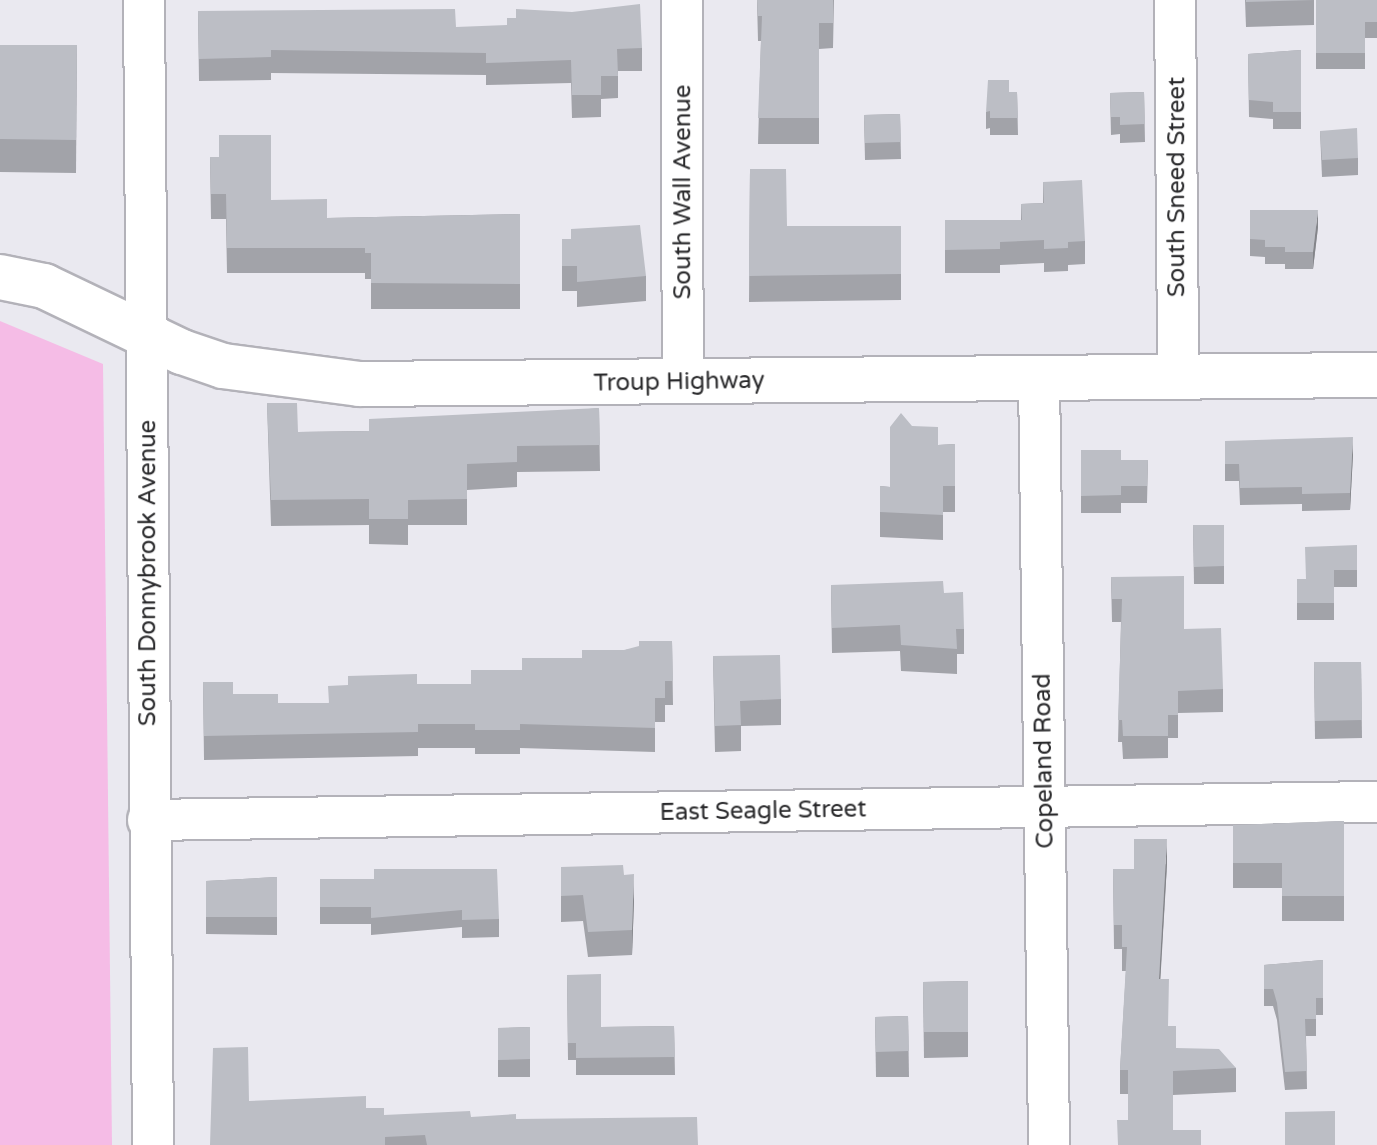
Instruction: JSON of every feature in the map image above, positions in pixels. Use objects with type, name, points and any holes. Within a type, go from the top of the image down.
[{"type":"main road","name":"Troup Highway","points":[[0,277],[44,286],[223,366],[313,380],[683,383],[1178,373],[1377,375]]},
{"type":"street","name":"South Donnybrook Avenue","points":[[144,0],[148,820],[153,1145]]},
{"type":"street","name":"South Wall Avenue","points":[[682,0],[683,383]]},
{"type":"street","name":"South Sneed Street","points":[[1175,0],[1178,373]]},
{"type":"street","name":"Copeland Road","points":[[1039,376],[1049,1145]]},
{"type":"street","name":"East Seagle Street","points":[[148,820],[1377,802]]},
{"type":"shaded area","points":[[0,321],[103,364],[112,1145],[0,1145]]},
{"type":"building","points":[[757,0],[833,0],[833,23],[819,23],[819,118],[758,118],[762,16],[758,16]]},
{"type":"building","points":[[1246,0],[1314,0],[1246,2]]},
{"type":"building","points":[[1316,0],[1377,0],[1377,22],[1365,22],[1365,53],[1316,53]]},
{"type":"building","points":[[640,4],[642,48],[617,49],[618,76],[601,76],[601,95],[572,95],[571,60],[486,63],[486,53],[271,50],[271,57],[199,59],[198,11],[455,9],[456,27],[507,25],[507,18],[516,18],[516,9],[572,12]]},
{"type":"building","points":[[0,45],[77,45],[76,140],[0,139]]},
{"type":"building","points":[[1301,50],[1301,112],[1273,112],[1273,102],[1249,100],[1248,54]]},
{"type":"building","points":[[988,80],[1009,80],[1009,92],[1017,92],[1018,118],[990,118],[990,111],[986,112]]},
{"type":"building","points":[[1144,92],[1145,124],[1120,125],[1120,117],[1111,117],[1110,93]]},
{"type":"building","points":[[900,114],[901,142],[865,143],[864,115]]},
{"type":"building","points":[[1357,128],[1358,158],[1322,160],[1320,131]]},
{"type":"building","points":[[219,135],[271,135],[271,200],[327,199],[327,218],[520,214],[520,284],[371,283],[371,253],[365,253],[365,248],[227,248],[226,194],[211,194],[210,157],[219,157]]},
{"type":"building","points":[[750,169],[786,169],[787,226],[901,226],[901,274],[749,276]]},
{"type":"building","points":[[1082,180],[1085,241],[1068,242],[1068,248],[1044,249],[1044,240],[1000,242],[1000,249],[945,250],[945,220],[1022,220],[1021,204],[1044,203],[1043,182]]},
{"type":"building","points":[[1250,210],[1318,210],[1313,252],[1285,252],[1285,247],[1265,247],[1265,240],[1250,239]]},
{"type":"building","points":[[640,225],[646,276],[577,282],[577,266],[562,266],[562,239],[571,239],[571,229]]},
{"type":"building","points":[[267,403],[297,403],[298,432],[369,431],[369,419],[599,408],[600,445],[517,446],[517,462],[467,464],[467,499],[408,500],[408,519],[369,519],[369,499],[271,500]]},
{"type":"building","points":[[901,413],[912,426],[938,427],[938,445],[955,444],[955,486],[943,486],[943,515],[880,512],[880,486],[890,487],[890,427]]},
{"type":"building","points":[[1353,437],[1350,493],[1302,494],[1302,487],[1240,488],[1239,464],[1225,464],[1225,441]]},
{"type":"building","points":[[1081,450],[1121,450],[1121,460],[1148,460],[1147,486],[1121,486],[1121,495],[1081,496]]},
{"type":"building","points":[[1193,525],[1224,525],[1224,566],[1194,567]]},
{"type":"building","points":[[1357,545],[1357,570],[1334,570],[1334,603],[1297,603],[1297,579],[1306,579],[1305,547]]},
{"type":"building","points":[[1184,576],[1184,629],[1221,628],[1223,689],[1178,691],[1178,715],[1168,715],[1168,736],[1123,736],[1122,720],[1118,720],[1122,599],[1112,599],[1111,577]]},
{"type":"building","points":[[943,581],[944,593],[963,592],[964,629],[956,629],[957,649],[901,645],[900,625],[832,628],[831,585]]},
{"type":"building","points":[[639,641],[672,641],[673,681],[665,681],[665,698],[655,698],[655,728],[520,724],[520,730],[475,730],[475,724],[418,724],[418,732],[204,736],[203,682],[233,682],[233,694],[278,694],[278,703],[329,703],[328,686],[348,685],[348,676],[417,674],[417,684],[471,684],[471,670],[522,670],[522,658],[582,658],[582,650],[624,650],[639,646]]},
{"type":"building","points":[[780,655],[781,699],[740,701],[741,725],[715,726],[713,656]]},
{"type":"building","points":[[1314,662],[1361,662],[1362,720],[1315,721]]},
{"type":"building","points":[[1344,821],[1344,896],[1282,896],[1282,863],[1233,863],[1233,825]]},
{"type":"building","points":[[1134,839],[1167,839],[1159,979],[1169,979],[1168,1026],[1176,1026],[1176,1048],[1219,1049],[1236,1068],[1173,1071],[1173,1130],[1201,1130],[1201,1145],[1118,1145],[1117,1120],[1128,1120],[1128,1070],[1120,1070],[1127,947],[1122,947],[1122,925],[1114,925],[1113,869],[1134,869]]},
{"type":"building","points":[[623,865],[624,875],[634,874],[632,930],[588,932],[583,895],[561,896],[561,867]]},
{"type":"building","points":[[374,869],[497,869],[499,919],[462,920],[462,910],[371,918],[371,907],[320,907],[320,879],[374,879]]},
{"type":"building","points":[[277,877],[277,917],[206,917],[206,881]]},
{"type":"building","points":[[1323,960],[1323,998],[1316,998],[1316,1019],[1305,1019],[1307,1071],[1285,1072],[1277,1003],[1273,989],[1264,989],[1264,965]]},
{"type":"building","points":[[601,974],[601,1027],[674,1026],[675,1057],[576,1058],[576,1043],[568,1043],[567,975]]},
{"type":"building","points":[[968,981],[968,1032],[924,1032],[923,982]]},
{"type":"building","points":[[908,1016],[909,1051],[876,1052],[875,1017]]},
{"type":"building","points":[[530,1027],[530,1059],[498,1060],[498,1028]]},
{"type":"building","points":[[248,1047],[249,1101],[366,1096],[366,1108],[384,1108],[384,1115],[470,1111],[471,1117],[516,1114],[516,1119],[697,1117],[698,1145],[427,1145],[425,1135],[385,1137],[385,1145],[210,1145],[213,1048]]},
{"type":"building","points":[[1335,1111],[1335,1145],[1285,1145],[1285,1112]]}]
